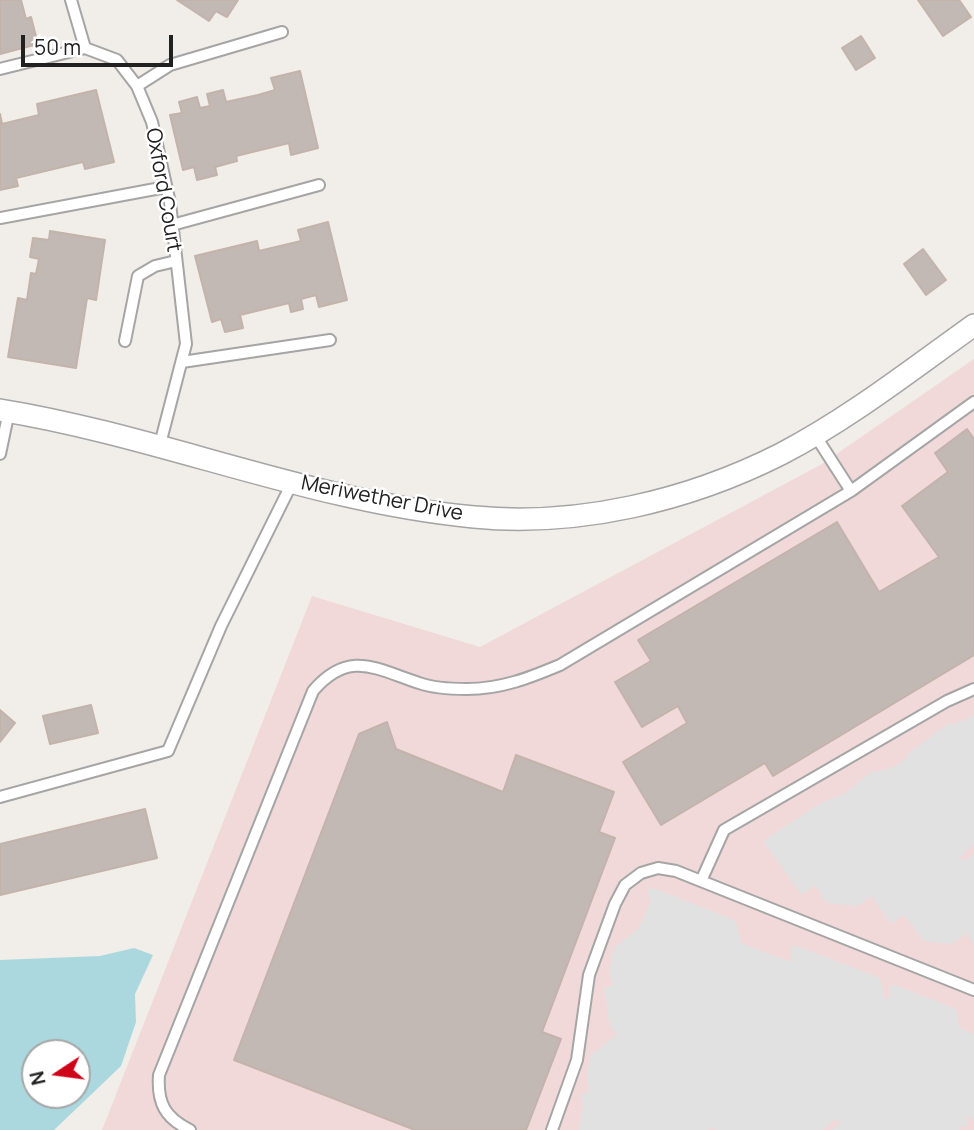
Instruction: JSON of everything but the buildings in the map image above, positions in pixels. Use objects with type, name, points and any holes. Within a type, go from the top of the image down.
[{"type":"street","name":"Meriwether Drive","points":[[5,411],[380,503],[473,517],[583,515],[629,508],[736,474],[815,435],[974,325]]},
{"type":"lane","points":[[0,69],[85,48],[71,0]]},
{"type":"lane","points":[[137,86],[170,65],[282,32]]},
{"type":"lane","name":"Oxford Court","points":[[85,48],[117,60],[137,86],[152,122],[166,187],[186,344],[159,447]]},
{"type":"lane","points":[[172,225],[319,185]]},
{"type":"lane","points":[[0,218],[166,187]]},
{"type":"lane","points":[[125,341],[138,276],[155,266],[176,261]]},
{"type":"lane","points":[[182,362],[330,340]]},
{"type":"lane","points":[[190,1130],[174,1122],[162,1109],[158,1092],[159,1075],[313,691],[324,678],[352,665],[370,665],[423,684],[466,689],[516,684],[559,665],[851,491],[974,402]]},
{"type":"lane","points":[[0,454],[5,411]]},
{"type":"lane","points":[[815,435],[851,491]]},
{"type":"lane","points":[[0,797],[168,751],[220,626],[293,481]]},
{"type":"lane","points":[[701,881],[724,830],[947,701],[974,689]]},
{"type":"lane","points":[[551,1130],[578,1059],[589,975],[615,904],[625,885],[640,873],[658,868],[701,881],[974,990]]},
{"type":"shaded area","points":[[974,359],[974,1130],[102,1130],[312,596],[480,647],[822,464]]},
{"type":"shaded area","points":[[974,715],[974,844],[959,858],[964,861],[974,854],[974,944],[966,933],[952,944],[924,941],[904,915],[891,924],[871,896],[858,906],[827,903],[815,885],[802,895],[763,841],[821,803],[846,793],[869,773],[894,767],[951,722],[953,725]]},
{"type":"shaded area","points":[[654,888],[736,921],[741,943],[791,962],[791,947],[797,946],[880,978],[885,1000],[890,997],[889,986],[895,985],[956,1009],[959,1027],[974,1035],[974,1120],[968,1116],[968,1126],[960,1127],[960,1130],[832,1130],[840,1123],[836,1118],[823,1130],[715,1130],[712,1127],[708,1130],[579,1130],[583,1108],[581,1094],[589,1092],[587,1076],[590,1056],[618,1033],[610,1028],[604,988],[612,986],[609,971],[614,948],[639,928],[650,904],[648,890]]},
{"type":"water","points":[[134,948],[153,955],[135,994],[136,1022],[121,1066],[91,1095],[91,1039],[21,1039],[21,1109],[76,1109],[54,1130],[0,1130],[0,960],[100,956]]}]
